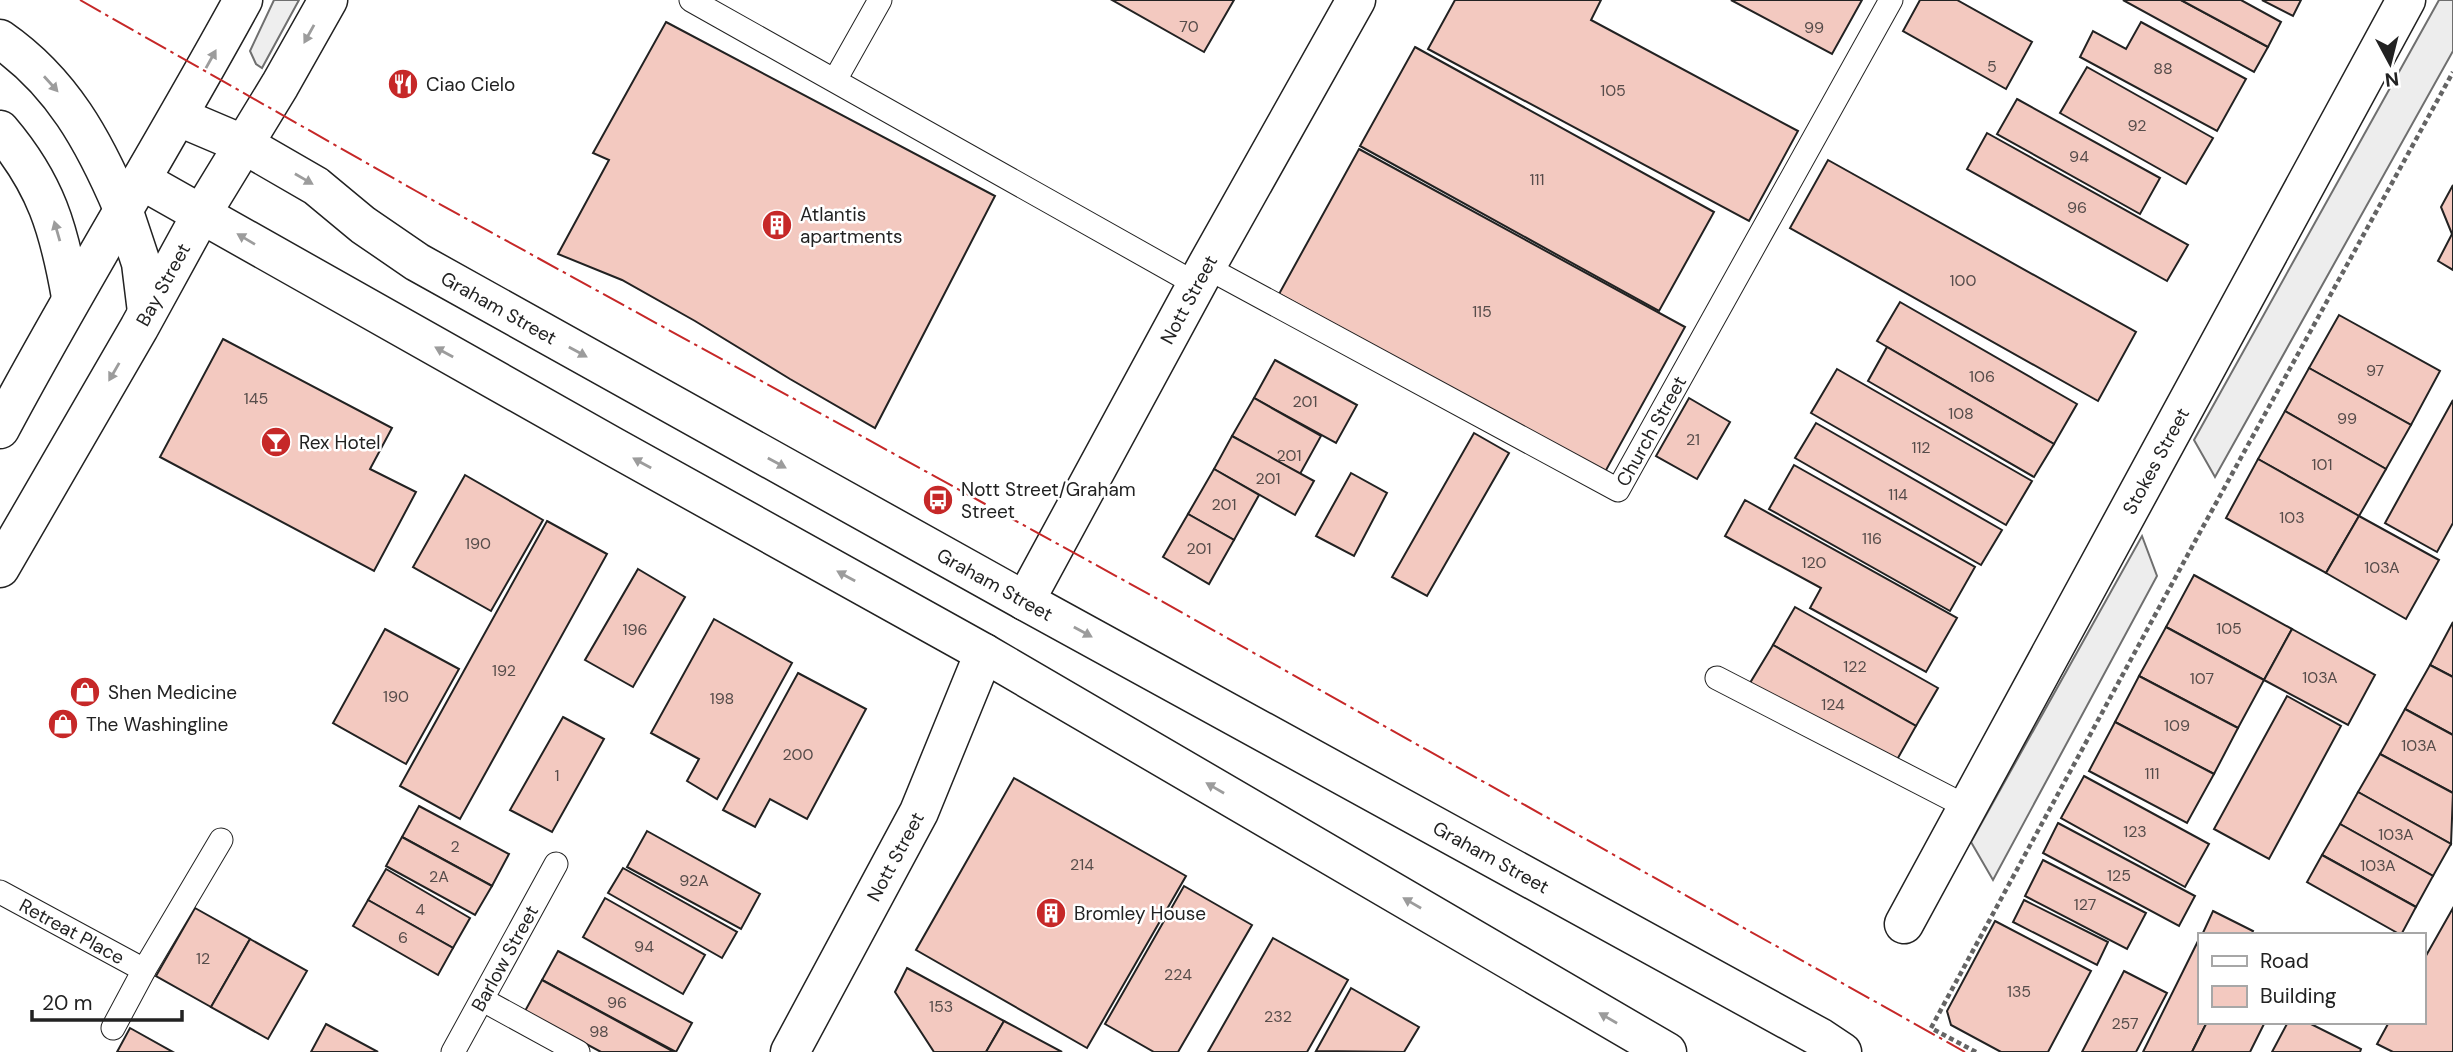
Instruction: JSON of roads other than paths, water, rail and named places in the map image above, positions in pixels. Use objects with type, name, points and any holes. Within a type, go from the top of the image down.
[{"type":"main road","points":[[0,429],[71,297],[178,117],[243,0]]},
{"type":"main road","name":"Bay Street","points":[[0,568],[202,213],[328,0]]},
{"type":"main road","name":"Nott Street","points":[[1025,600],[1201,276],[1356,0]]},
{"type":"main road","name":"Stokes Street","points":[[1904,924],[2406,0]]},
{"type":"main road","points":[[0,39],[47,79],[68,104],[99,158],[132,194],[202,213],[410,333],[984,653],[1667,1052]]},
{"type":"main road","name":"Graham Street","points":[[178,117],[244,145],[316,186],[363,225],[417,262],[1838,1047]]},
{"type":"main road","points":[[0,130],[23,159],[44,196],[60,242],[71,297]]},
{"type":"main road","points":[[132,194],[147,312]]},
{"type":"main road","name":"Nott Street","points":[[790,1052],[919,812],[984,653]]},
{"type":"lane","points":[[691,0],[1201,276]]},
{"type":"lane","points":[[835,80],[880,0]]},
{"type":"lane","name":"Church Street","points":[[1201,276],[1618,490],[1891,0]]},
{"type":"lane","points":[[1717,678],[1967,807]]},
{"type":"lane","name":"Retreat Place","points":[[113,1028],[221,840]]},
{"type":"lane","name":"Barlow Street","points":[[453,1052],[556,864]]},
{"type":"lane","name":"Retreat Place","points":[[0,892],[144,970]]},
{"type":"lane","points":[[483,1000],[578,1052]]},
{"type":"place","name":"Ciao Cielo","points":[[403,84]]},
{"type":"place","name":"Atlantis apartments","points":[[777,225]]},
{"type":"place","name":"Rex Hotel","points":[[276,442]]},
{"type":"place","name":"Nott Street/Graham Street","points":[[938,500]]},
{"type":"place","name":"Shen Medicine","points":[[85,692]]},
{"type":"place","name":"The Washingline","points":[[63,724]]},
{"type":"place","name":"Bromley House","points":[[1051,913]]}]
